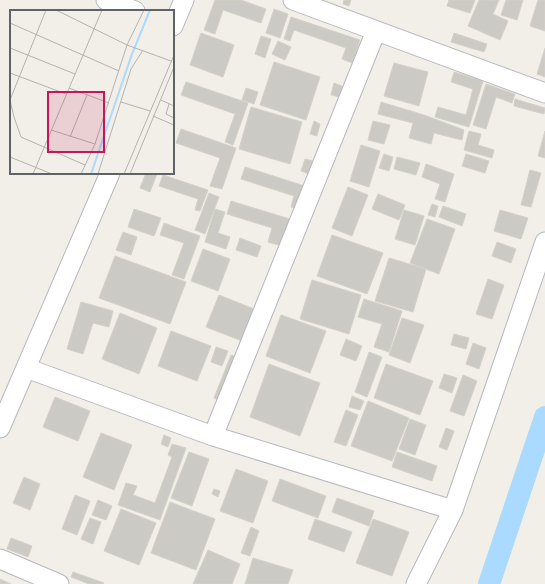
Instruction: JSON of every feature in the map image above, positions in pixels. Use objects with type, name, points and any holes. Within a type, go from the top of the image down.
[{"type":"street","points":[[106,0],[132,10]]},
{"type":"street","points":[[174,24],[184,0]]},
{"type":"street","points":[[293,0],[545,92]]},
{"type":"street","points":[[213,436],[376,30]]},
{"type":"street","points":[[0,428],[110,174]]},
{"type":"street","points":[[416,584],[453,510],[545,242]]},
{"type":"street","points":[[26,368],[213,436],[453,510]]},
{"type":"street","points":[[0,559],[59,584]]},
{"type":"building","points":[[215,0],[241,0],[266,9],[261,23],[223,10],[215,34],[204,30]]},
{"type":"building","points":[[344,0],[351,0],[349,6],[343,4]]},
{"type":"building","points":[[449,0],[475,0],[470,13],[447,6]]},
{"type":"building","points":[[479,0],[499,0],[493,14],[508,21],[500,40],[468,26]]},
{"type":"building","points":[[506,0],[523,0],[517,20],[501,15]]},
{"type":"building","points":[[538,0],[545,0],[545,31],[530,26]]},
{"type":"building","points":[[274,9],[288,14],[280,38],[266,33]]},
{"type":"building","points":[[291,17],[360,40],[352,63],[342,59],[346,48],[294,30],[290,41],[284,39]]},
{"type":"building","points":[[201,33],[234,45],[223,77],[190,65]]},
{"type":"building","points":[[454,33],[487,44],[484,52],[451,42]]},
{"type":"building","points":[[261,36],[271,39],[265,58],[255,54]]},
{"type":"building","points":[[278,41],[291,47],[285,60],[272,54]]},
{"type":"building","points":[[545,48],[545,77],[537,74]]},
{"type":"building","points":[[274,62],[320,77],[306,120],[260,105]]},
{"type":"building","points":[[394,63],[428,72],[419,106],[384,96]]},
{"type":"building","points":[[454,72],[483,81],[469,127],[435,117],[438,107],[466,115],[473,89],[451,82]]},
{"type":"building","points":[[186,82],[248,103],[233,145],[225,142],[235,114],[181,95]]},
{"type":"building","points":[[334,83],[342,86],[339,97],[331,95]]},
{"type":"building","points":[[486,84],[515,94],[512,103],[496,97],[486,129],[473,125]]},
{"type":"building","points":[[246,88],[258,92],[254,104],[242,100]]},
{"type":"building","points":[[515,99],[545,108],[544,114],[514,106]]},
{"type":"building","points":[[381,102],[424,115],[464,130],[462,140],[434,133],[431,144],[409,138],[413,123],[378,114]]},
{"type":"building","points":[[251,107],[302,122],[290,164],[239,149]]},
{"type":"building","points":[[314,121],[320,124],[317,136],[310,134]]},
{"type":"building","points":[[373,121],[390,125],[384,144],[368,140]]},
{"type":"building","points":[[181,129],[236,148],[222,189],[210,186],[220,158],[176,143]]},
{"type":"building","points":[[469,131],[481,134],[478,145],[494,150],[492,158],[464,150]]},
{"type":"building","points":[[545,131],[545,158],[538,156]]},
{"type":"building","points":[[361,145],[380,151],[369,187],[350,181]]},
{"type":"building","points":[[384,154],[393,157],[389,171],[379,168]]},
{"type":"building","points":[[466,154],[489,161],[485,173],[462,166]]},
{"type":"building","points":[[397,157],[420,163],[416,175],[394,169]]},
{"type":"building","points":[[305,159],[313,161],[309,174],[301,171]]},
{"type":"building","points":[[426,164],[454,174],[445,202],[435,199],[440,184],[422,177]]},
{"type":"building","points":[[245,167],[311,188],[303,211],[291,207],[294,196],[241,179]]},
{"type":"building","points":[[530,170],[541,173],[531,207],[521,205]]},
{"type":"building","points":[[146,174],[157,174],[150,192],[140,188]]},
{"type":"building","points":[[163,175],[208,190],[200,211],[195,210],[198,199],[159,186]]},
{"type":"building","points":[[348,187],[368,195],[352,236],[332,228]]},
{"type":"building","points":[[209,193],[219,197],[205,234],[195,230]]},
{"type":"building","points":[[378,194],[405,205],[399,220],[372,209]]},
{"type":"building","points":[[231,201],[293,220],[285,247],[268,242],[272,228],[227,214]]},
{"type":"building","points":[[432,204],[438,206],[435,217],[428,215]]},
{"type":"building","points":[[443,206],[466,214],[462,226],[439,217]]},
{"type":"building","points":[[134,209],[161,218],[154,236],[128,227]]},
{"type":"building","points":[[215,209],[225,212],[218,233],[230,237],[226,249],[205,242]]},
{"type":"building","points":[[404,210],[424,216],[415,245],[395,239]]},
{"type":"building","points":[[500,210],[528,218],[521,239],[494,231]]},
{"type":"building","points":[[427,219],[455,229],[439,274],[410,263]]},
{"type":"building","points":[[164,223],[200,236],[184,279],[172,275],[184,243],[160,235]]},
{"type":"building","points":[[123,232],[137,237],[131,255],[116,250]]},
{"type":"building","points":[[332,235],[383,253],[367,294],[317,276]]},
{"type":"building","points":[[240,238],[261,246],[257,257],[236,250]]},
{"type":"building","points":[[497,242],[516,249],[511,263],[492,256]]},
{"type":"building","points":[[203,249],[230,259],[218,291],[191,281]]},
{"type":"building","points":[[115,256],[186,282],[170,324],[99,298]]},
{"type":"building","points":[[389,258],[426,269],[413,312],[375,301]]},
{"type":"building","points":[[488,279],[504,285],[492,319],[476,314]]},
{"type":"building","points":[[312,280],[361,295],[349,334],[300,319]]},
{"type":"building","points":[[219,295],[254,309],[242,341],[206,327]]},
{"type":"building","points":[[364,299],[402,311],[389,352],[374,347],[382,324],[358,317]]},
{"type":"building","points":[[81,302],[113,311],[109,327],[93,323],[83,354],[67,349]]},
{"type":"building","points":[[120,313],[157,328],[139,374],[102,359]]},
{"type":"building","points":[[281,315],[326,331],[310,373],[266,356]]},
{"type":"building","points":[[402,318],[424,325],[410,363],[389,355]]},
{"type":"building","points":[[171,331],[211,346],[197,381],[158,366]]},
{"type":"building","points":[[454,334],[469,338],[466,349],[451,345]]},
{"type":"building","points":[[346,339],[362,346],[356,361],[340,355]]},
{"type":"building","points":[[473,343],[486,348],[479,369],[466,364]]},
{"type":"building","points":[[216,347],[228,351],[222,366],[211,362]]},
{"type":"building","points":[[369,352],[382,357],[367,397],[355,392]]},
{"type":"building","points":[[231,355],[239,358],[221,402],[214,398]]},
{"type":"building","points":[[269,364],[320,383],[300,436],[250,417]]},
{"type":"building","points":[[386,364],[433,381],[420,415],[374,398]]},
{"type":"building","points":[[444,374],[457,378],[452,393],[439,388]]},
{"type":"building","points":[[463,375],[477,381],[464,416],[450,411]]},
{"type":"building","points":[[352,396],[364,401],[360,410],[349,407]]},
{"type":"building","points":[[55,397],[90,411],[78,441],[43,427]]},
{"type":"building","points":[[368,401],[409,418],[392,461],[351,446]]},
{"type":"building","points":[[346,410],[358,415],[346,446],[334,442]]},
{"type":"building","points":[[410,419],[426,425],[415,455],[399,449]]},
{"type":"building","points":[[446,428],[454,431],[447,450],[439,447]]},
{"type":"building","points":[[101,433],[132,445],[114,490],[83,477]]},
{"type":"building","points":[[164,435],[171,438],[168,447],[161,444]]},
{"type":"building","points":[[172,444],[186,448],[160,520],[118,505],[126,483],[137,486],[133,495],[155,503],[172,457],[168,455]]},
{"type":"building","points":[[189,452],[209,459],[192,506],[171,498]]},
{"type":"building","points":[[397,452],[437,466],[432,481],[392,467]]},
{"type":"building","points":[[236,469],[268,481],[253,523],[220,511]]},
{"type":"building","points":[[24,477],[40,484],[30,510],[13,503]]},
{"type":"building","points":[[280,479],[326,496],[318,518],[272,501]]},
{"type":"building","points":[[214,489],[220,491],[218,497],[212,494]]},
{"type":"building","points":[[75,495],[90,501],[77,535],[62,529]]},
{"type":"building","points":[[337,498],[374,511],[369,526],[332,512]]},
{"type":"building","points":[[98,500],[112,506],[106,520],[92,515]]},
{"type":"building","points":[[170,502],[215,519],[196,570],[151,553]]},
{"type":"building","points":[[121,509],[156,523],[139,565],[104,551]]},
{"type":"building","points":[[90,518],[101,522],[93,544],[81,539]]},
{"type":"building","points":[[315,519],[352,532],[344,552],[308,539]]},
{"type":"building","points":[[373,519],[409,532],[392,576],[356,563]]},
{"type":"building","points":[[251,527],[259,531],[250,556],[241,553]]},
{"type":"building","points":[[11,538],[32,546],[28,557],[7,549]]},
{"type":"building","points":[[208,550],[240,564],[232,584],[193,584]]},
{"type":"building","points":[[253,558],[293,570],[288,584],[245,584]]},
{"type":"building","points":[[73,572],[104,583],[89,584],[71,577]]},
{"type":"building","points":[[0,579],[11,584],[0,584]]},
{"type":"waterway","points":[[489,584],[545,417]]}]
